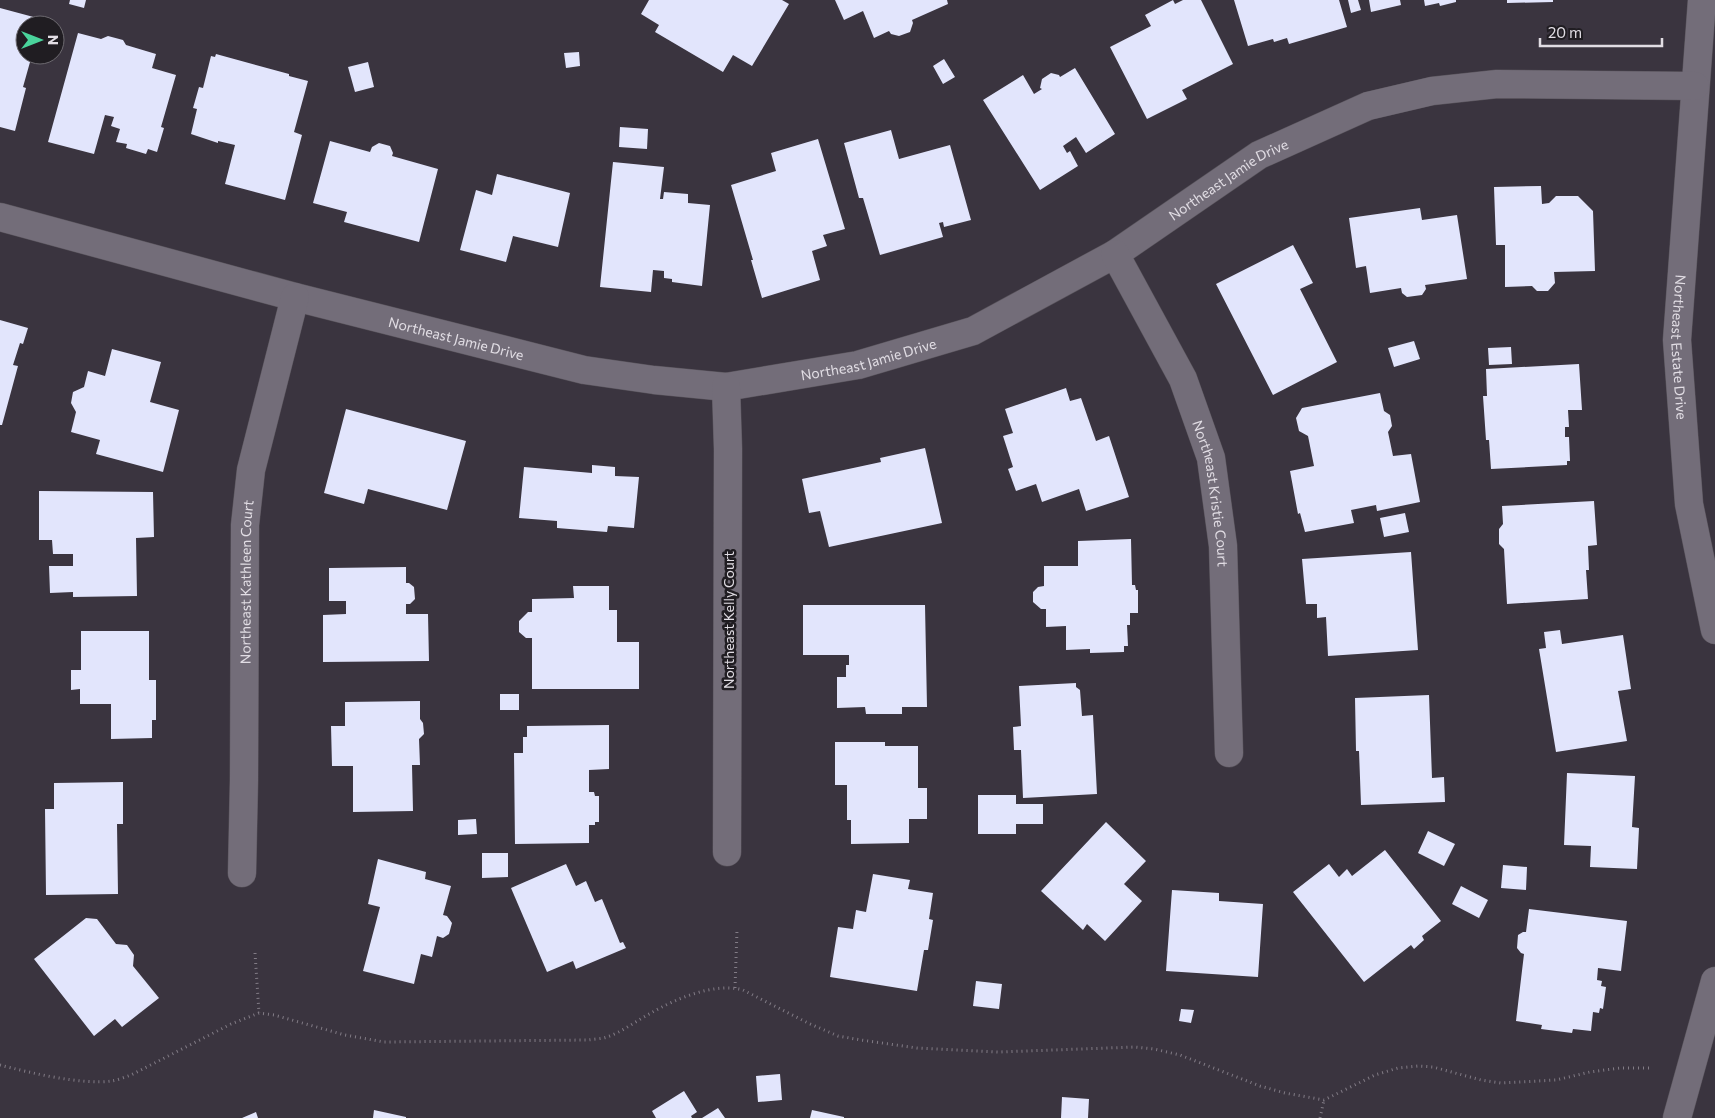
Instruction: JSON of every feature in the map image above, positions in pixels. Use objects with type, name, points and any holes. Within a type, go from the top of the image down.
[{"type":"street","name":"Northeast Estate Drive","points":[[1702,0],[1677,340],[1689,504],[1715,630]]},
{"type":"street","name":"Northeast Jamie Drive","points":[[0,217],[295,297],[584,370],[726,388],[858,364],[973,330],[1114,254],[1259,155],[1368,106],[1432,91],[1497,84],[1695,86]]},
{"type":"street","name":"Northeast Kristie Court","points":[[1114,254],[1183,379],[1210,458],[1223,546],[1229,753]]},
{"type":"street","name":"Northeast Kathleen Court","points":[[242,873],[245,525],[247,502],[251,470],[295,297]]},
{"type":"street","name":"Northeast Kelly Court","points":[[726,388],[728,449],[727,852]]},
{"type":"street","points":[[1677,1118],[1715,981]]},
{"type":"path","points":[[735,988],[737,930]]},
{"type":"path","points":[[255,953],[259,1013]]},
{"type":"path","points":[[0,1065],[29,1072],[84,1080],[101,1082],[115,1080],[131,1075],[231,1024],[259,1013],[274,1015],[345,1035],[384,1042],[569,1041],[604,1038],[615,1034],[677,1000],[698,993],[735,988],[743,990],[838,1036],[917,1048],[999,1052],[1135,1047],[1154,1049],[1180,1056],[1260,1086],[1324,1100],[1375,1075],[1398,1068],[1418,1066],[1432,1067],[1481,1080],[1501,1083],[1556,1080],[1590,1072],[1620,1068],[1650,1068]]},
{"type":"path","points":[[1320,1118],[1324,1100]]},
{"type":"building","points":[[70,0],[86,0],[84,8],[69,4]]},
{"type":"building","points":[[649,0],[782,0],[789,4],[752,66],[733,55],[723,72],[655,32],[659,25],[641,14]]},
{"type":"building","points":[[835,0],[947,0],[948,4],[912,20],[910,32],[899,36],[891,34],[889,31],[874,38],[863,11],[844,20]]},
{"type":"building","points":[[1173,0],[1175,4],[1183,0],[1201,0],[1233,64],[1182,90],[1187,99],[1147,119],[1110,47],[1151,26],[1145,15]]},
{"type":"building","points":[[1234,0],[1339,0],[1347,27],[1289,44],[1287,38],[1274,42],[1273,39],[1248,46]]},
{"type":"building","points":[[1348,0],[1358,0],[1361,10],[1351,13]]},
{"type":"building","points":[[1369,0],[1400,0],[1401,5],[1371,12]]},
{"type":"building","points":[[1424,0],[1456,0],[1456,2],[1440,6],[1439,3],[1425,6]]},
{"type":"building","points":[[1507,0],[1553,0],[1553,2],[1507,3]]},
{"type":"building","points":[[0,8],[26,15],[15,15],[15,65],[29,65],[23,87],[26,88],[15,131],[0,127]]},
{"type":"building","points":[[78,33],[101,39],[108,36],[123,40],[126,45],[156,54],[152,68],[176,75],[161,127],[164,128],[157,152],[148,149],[146,154],[126,148],[127,144],[116,142],[120,129],[111,126],[114,117],[105,115],[94,154],[48,142]]},
{"type":"building","points":[[579,52],[580,66],[566,68],[564,53]]},
{"type":"building","points":[[216,54],[308,81],[294,132],[302,135],[285,200],[225,184],[235,145],[218,141],[218,143],[191,134],[197,109],[193,108],[199,87],[203,88],[211,56],[215,57]]},
{"type":"building","points":[[944,59],[955,77],[943,84],[933,66]]},
{"type":"building","points":[[368,62],[374,87],[355,92],[348,67]]},
{"type":"building","points":[[1075,68],[1115,134],[1086,153],[1076,137],[1063,146],[1067,153],[1070,151],[1078,166],[1040,190],[983,100],[1023,75],[1034,94],[1042,89],[1040,88],[1042,79],[1051,73],[1060,77]]},
{"type":"building","points":[[620,127],[648,129],[647,149],[619,147]]},
{"type":"building","points":[[891,130],[899,159],[950,145],[971,220],[944,227],[943,222],[939,223],[943,237],[880,255],[863,198],[859,198],[844,143]]},
{"type":"building","points":[[818,139],[845,229],[823,235],[827,246],[812,251],[820,280],[762,298],[731,185],[776,171],[771,153]]},
{"type":"building","points":[[330,141],[370,152],[372,147],[379,143],[390,146],[393,153],[392,156],[438,169],[419,242],[344,222],[347,212],[313,203]]},
{"type":"building","points":[[613,162],[664,167],[660,199],[663,199],[664,192],[688,194],[688,203],[710,205],[702,286],[672,282],[672,279],[664,278],[664,271],[653,270],[651,292],[600,287]]},
{"type":"building","points":[[497,174],[570,193],[558,247],[513,236],[506,262],[460,250],[476,190],[492,195]]},
{"type":"building","points":[[1541,186],[1542,204],[1549,203],[1556,196],[1578,196],[1593,211],[1595,271],[1554,272],[1555,283],[1548,291],[1537,291],[1532,286],[1505,287],[1505,245],[1496,245],[1494,187]]},
{"type":"building","points":[[1420,208],[1422,220],[1457,215],[1467,279],[1425,285],[1426,289],[1422,295],[1407,297],[1402,293],[1401,288],[1370,293],[1366,266],[1356,268],[1349,218]]},
{"type":"building","points":[[1293,245],[1313,283],[1300,289],[1337,362],[1273,395],[1216,284]]},
{"type":"building","points":[[0,320],[28,328],[23,344],[20,343],[13,365],[18,366],[2,425],[0,425]]},
{"type":"building","points":[[1414,341],[1420,359],[1394,367],[1388,348]]},
{"type":"building","points":[[1511,347],[1512,364],[1489,365],[1488,348]]},
{"type":"building","points":[[112,349],[161,362],[150,402],[179,410],[163,472],[96,454],[100,440],[71,432],[76,412],[71,403],[73,392],[84,387],[88,371],[105,376]]},
{"type":"building","points":[[1579,364],[1582,410],[1568,410],[1569,427],[1565,427],[1565,437],[1569,437],[1570,461],[1567,461],[1567,465],[1491,469],[1489,440],[1486,440],[1483,396],[1487,396],[1486,369]]},
{"type":"building","points":[[1066,388],[1070,401],[1081,398],[1096,441],[1109,436],[1129,497],[1086,511],[1079,489],[1042,502],[1036,484],[1016,491],[1008,469],[1013,467],[1003,436],[1013,433],[1005,409]]},
{"type":"building","points":[[1380,393],[1384,411],[1390,415],[1392,426],[1388,432],[1393,456],[1411,454],[1420,502],[1377,511],[1376,505],[1351,510],[1354,523],[1305,532],[1300,513],[1298,514],[1290,471],[1314,466],[1308,436],[1299,431],[1296,418],[1302,408]]},
{"type":"building","points":[[346,409],[466,441],[447,510],[368,489],[364,504],[324,493]]},
{"type":"building","points":[[925,448],[942,523],[829,547],[820,511],[809,513],[802,479],[881,462],[880,458]]},
{"type":"building","points":[[592,465],[615,467],[615,476],[639,477],[634,528],[608,526],[607,532],[557,528],[557,521],[519,518],[524,467],[592,473]]},
{"type":"building","points":[[39,491],[153,492],[154,537],[136,538],[137,596],[73,597],[73,592],[50,593],[49,566],[73,566],[73,554],[53,554],[52,540],[39,540]]},
{"type":"building","points":[[1594,501],[1597,545],[1588,546],[1589,570],[1586,570],[1588,599],[1507,604],[1504,549],[1499,544],[1499,529],[1503,524],[1502,506]]},
{"type":"building","points":[[1405,513],[1409,532],[1384,537],[1380,518]]},
{"type":"building","points":[[1131,539],[1132,585],[1135,585],[1136,590],[1138,590],[1138,613],[1130,613],[1130,625],[1127,625],[1128,646],[1124,646],[1124,652],[1090,653],[1090,649],[1066,650],[1066,626],[1046,627],[1046,609],[1041,609],[1033,602],[1033,592],[1038,587],[1044,586],[1044,566],[1078,566],[1078,541]]},
{"type":"building","points":[[1411,552],[1418,650],[1328,656],[1326,617],[1317,618],[1317,604],[1306,604],[1302,559]]},
{"type":"building","points":[[406,567],[406,583],[414,587],[415,599],[410,604],[406,604],[406,614],[428,614],[429,661],[323,662],[323,615],[346,614],[346,601],[329,601],[329,568]]},
{"type":"building","points":[[573,586],[609,586],[609,610],[617,610],[617,642],[639,642],[639,689],[532,689],[532,638],[526,638],[519,632],[519,621],[528,612],[532,612],[532,599],[574,598]]},
{"type":"building","points":[[803,605],[925,605],[927,707],[902,707],[902,714],[866,714],[865,707],[837,708],[837,677],[846,677],[846,665],[849,665],[849,655],[803,655]]},
{"type":"building","points":[[1560,630],[1562,644],[1623,635],[1631,689],[1618,691],[1627,741],[1556,752],[1539,649],[1546,648],[1544,632]]},
{"type":"building","points":[[81,631],[149,631],[149,680],[156,680],[156,720],[152,720],[152,738],[111,739],[111,704],[80,704],[80,689],[71,690],[71,670],[81,670]]},
{"type":"building","points":[[1076,683],[1076,687],[1080,690],[1082,716],[1093,715],[1097,794],[1023,798],[1021,750],[1014,750],[1013,727],[1021,726],[1019,686]]},
{"type":"building","points":[[500,694],[519,694],[519,710],[500,710]]},
{"type":"building","points":[[1429,695],[1432,778],[1444,777],[1445,802],[1361,805],[1359,751],[1356,751],[1355,698]]},
{"type":"building","points":[[420,701],[420,719],[423,723],[424,734],[419,739],[420,765],[412,765],[413,811],[353,812],[353,766],[332,766],[331,726],[345,726],[345,702]]},
{"type":"building","points":[[609,725],[609,769],[589,770],[589,792],[594,792],[595,796],[599,796],[599,822],[595,822],[595,825],[589,825],[589,843],[515,844],[514,753],[523,753],[523,737],[527,737],[527,726]]},
{"type":"building","points":[[835,742],[885,742],[885,746],[918,746],[918,788],[927,788],[927,819],[909,819],[909,843],[851,844],[851,820],[847,820],[847,785],[835,785]]},
{"type":"building","points":[[1567,773],[1635,776],[1632,827],[1639,828],[1637,869],[1590,867],[1591,846],[1564,845]]},
{"type":"building","points":[[123,782],[123,824],[117,824],[118,894],[46,895],[45,809],[54,809],[54,783]]},
{"type":"building","points":[[978,795],[1016,795],[1016,804],[1043,804],[1043,824],[1016,824],[1016,834],[978,834]]},
{"type":"building","points":[[476,819],[477,834],[458,835],[458,820]]},
{"type":"building","points":[[1106,822],[1146,861],[1124,884],[1142,901],[1105,941],[1087,924],[1083,930],[1041,891]]},
{"type":"building","points":[[1428,831],[1455,844],[1444,866],[1418,853]]},
{"type":"building","points":[[1385,850],[1441,921],[1422,936],[1424,940],[1414,949],[1411,945],[1364,982],[1293,892],[1329,864],[1339,877],[1347,869],[1352,876]]},
{"type":"building","points":[[482,853],[508,853],[508,877],[482,878]]},
{"type":"building","points":[[378,859],[426,872],[425,879],[451,886],[443,915],[447,916],[452,923],[449,934],[443,938],[437,936],[432,957],[421,954],[414,984],[363,971],[380,907],[368,904]]},
{"type":"building","points":[[566,864],[576,886],[586,881],[595,902],[602,899],[620,943],[623,942],[626,948],[576,969],[573,961],[547,972],[511,888]]},
{"type":"building","points":[[1503,865],[1527,867],[1526,890],[1501,888]]},
{"type":"building","points":[[873,874],[910,880],[908,889],[933,893],[929,919],[933,920],[928,950],[924,950],[917,991],[830,977],[838,927],[853,929],[856,910],[866,912]]},
{"type":"building","points":[[1461,886],[1488,900],[1479,918],[1452,904]]},
{"type":"building","points":[[1172,890],[1219,893],[1219,901],[1263,904],[1258,977],[1166,971]]},
{"type":"building","points":[[1529,909],[1627,921],[1621,971],[1598,968],[1597,980],[1602,981],[1601,986],[1606,987],[1603,1009],[1600,1008],[1599,1013],[1593,1012],[1591,1031],[1573,1029],[1572,1033],[1541,1029],[1542,1025],[1516,1021],[1524,954],[1517,948],[1518,935],[1526,932]]},
{"type":"building","points":[[86,918],[97,919],[116,944],[127,945],[134,955],[133,966],[159,998],[122,1027],[115,1019],[94,1036],[34,959]]},
{"type":"building","points":[[976,981],[1002,984],[999,1009],[973,1006]]},
{"type":"building","points":[[1181,1009],[1194,1010],[1191,1023],[1179,1021]]},
{"type":"building","points":[[780,1074],[782,1100],[758,1102],[756,1076]]},
{"type":"building","points":[[684,1091],[697,1112],[691,1116],[692,1118],[656,1118],[652,1111]]},
{"type":"building","points":[[1062,1097],[1089,1099],[1088,1118],[1061,1118]]},
{"type":"building","points":[[718,1108],[725,1118],[702,1118]]},
{"type":"building","points":[[374,1110],[406,1117],[406,1118],[373,1118]]},
{"type":"building","points":[[812,1110],[844,1117],[844,1118],[810,1118]]},
{"type":"building","points":[[256,1112],[258,1118],[242,1118]]}]
